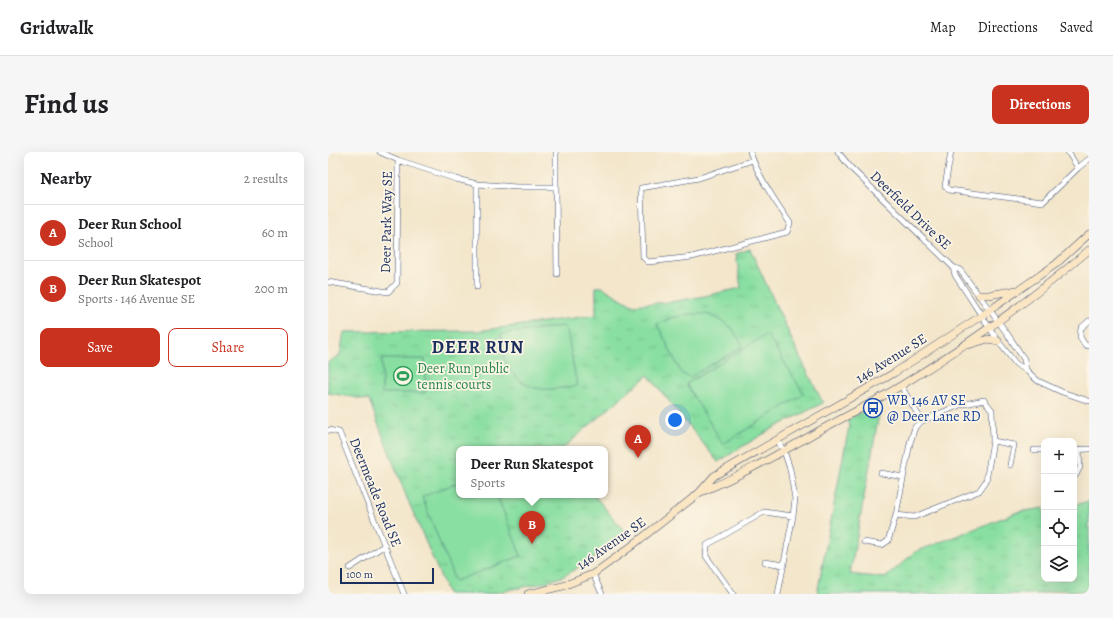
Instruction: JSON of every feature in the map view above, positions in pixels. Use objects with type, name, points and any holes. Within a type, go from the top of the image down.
[{"type":"street","points":[[380,152],[398,160],[456,179],[477,184],[517,187],[556,187]]},
{"type":"street","points":[[556,152],[556,274]]},
{"type":"street","points":[[750,152],[770,193],[790,223],[787,232],[692,257],[648,262],[643,257],[641,188],[699,178],[753,160]]},
{"type":"street","name":"Deerfield Drive SE","points":[[838,152],[851,168],[953,268],[960,270],[1024,359],[1026,370]]},
{"type":"street","points":[[951,152],[946,186],[949,190],[1044,202],[1089,159]]},
{"type":"street","points":[[1068,152],[1078,168]]},
{"type":"street","name":"Deer Park Way SE","points":[[328,282],[388,292],[397,283],[398,160]]},
{"type":"street","points":[[477,184],[477,287]]},
{"type":"street","name":"146 Avenue SE","points":[[528,594],[563,586],[593,574],[699,493],[714,476],[894,373],[1021,289],[1056,264],[1089,234]]},
{"type":"street","name":"146 Avenue SE","points":[[699,493],[720,485],[901,386],[998,321],[1063,272],[1089,250]]},
{"type":"street","name":"Deerfield Drive SE","points":[[953,268],[955,275],[990,326],[998,341],[1016,364],[1026,370],[1038,382],[1062,392],[1089,400]]},
{"type":"street","points":[[979,295],[989,295],[1021,289]]},
{"type":"street","points":[[1089,321],[1081,328],[1080,337],[1085,345],[1089,346]]},
{"type":"street","points":[[960,347],[988,339],[998,341]]},
{"type":"street","points":[[901,386],[922,421]]},
{"type":"street","points":[[864,542],[882,545],[888,541],[896,515],[910,443],[915,427],[922,421],[960,405],[984,400],[992,410],[994,441],[986,481],[979,491],[914,518],[896,515]]},
{"type":"street","name":"Deermeade Road SE","points":[[328,430],[339,432],[404,594]]},
{"type":"street","points":[[777,440],[784,451],[790,469],[795,499],[778,594]]},
{"type":"street","points":[[994,441],[1014,445],[1010,465]]},
{"type":"street","points":[[1077,473],[1080,467],[1077,450],[1089,449]]},
{"type":"street","points":[[1034,450],[1041,450]]},
{"type":"street","points":[[881,473],[903,477]]},
{"type":"street","points":[[733,594],[706,556],[707,545],[764,512],[793,516]]},
{"type":"street","points":[[350,568],[384,545]]},
{"type":"street","points":[[765,562],[784,565]]},
{"type":"street","points":[[593,574],[602,594]]},
{"type":"green space","points":[[750,249],[823,403],[770,430],[718,462],[648,375],[565,446],[456,446],[456,498],[596,498],[629,537],[564,576],[543,583],[489,594],[448,594],[407,498],[369,400],[328,393],[328,362],[340,355],[344,332],[477,331],[596,315],[596,287],[602,287],[632,305],[670,302],[700,297],[741,288],[736,254]]},
{"type":"green space","points":[[690,314],[707,314],[722,321],[732,328],[743,346],[690,377],[682,374],[657,324],[671,318]]},
{"type":"green space","points":[[563,326],[567,330],[577,386],[543,389],[535,388],[521,381],[510,370],[506,363],[501,334]]},
{"type":"green space","points":[[767,334],[804,394],[723,444],[686,384]]},
{"type":"green space","name":"Deer Run public tennis courts","points":[[382,359],[425,359],[425,393],[382,393]]},
{"type":"green space","points":[[877,404],[879,414],[850,574],[885,578],[915,552],[1018,512],[1041,508],[1041,582],[1077,582],[1077,504],[1089,501],[1089,592],[1059,590],[1037,594],[817,594],[849,426],[847,420]]},
{"type":"green space","points":[[456,483],[456,498],[498,498],[521,556],[455,581],[422,497]]},
{"type":"place","name":"Deer Run public tennis courts","points":[[403,376]]},
{"type":"place","name":"WB 146 AV SE @ Deer Lane RD","points":[[873,408]]},
{"type":"place","name":"Deer Run School","points":[[638,458]]},
{"type":"place","name":"Deer Run Skatespot","points":[[532,544]]},
{"type":"district","name":"DEER RUN","points":[[478,347]]}]
